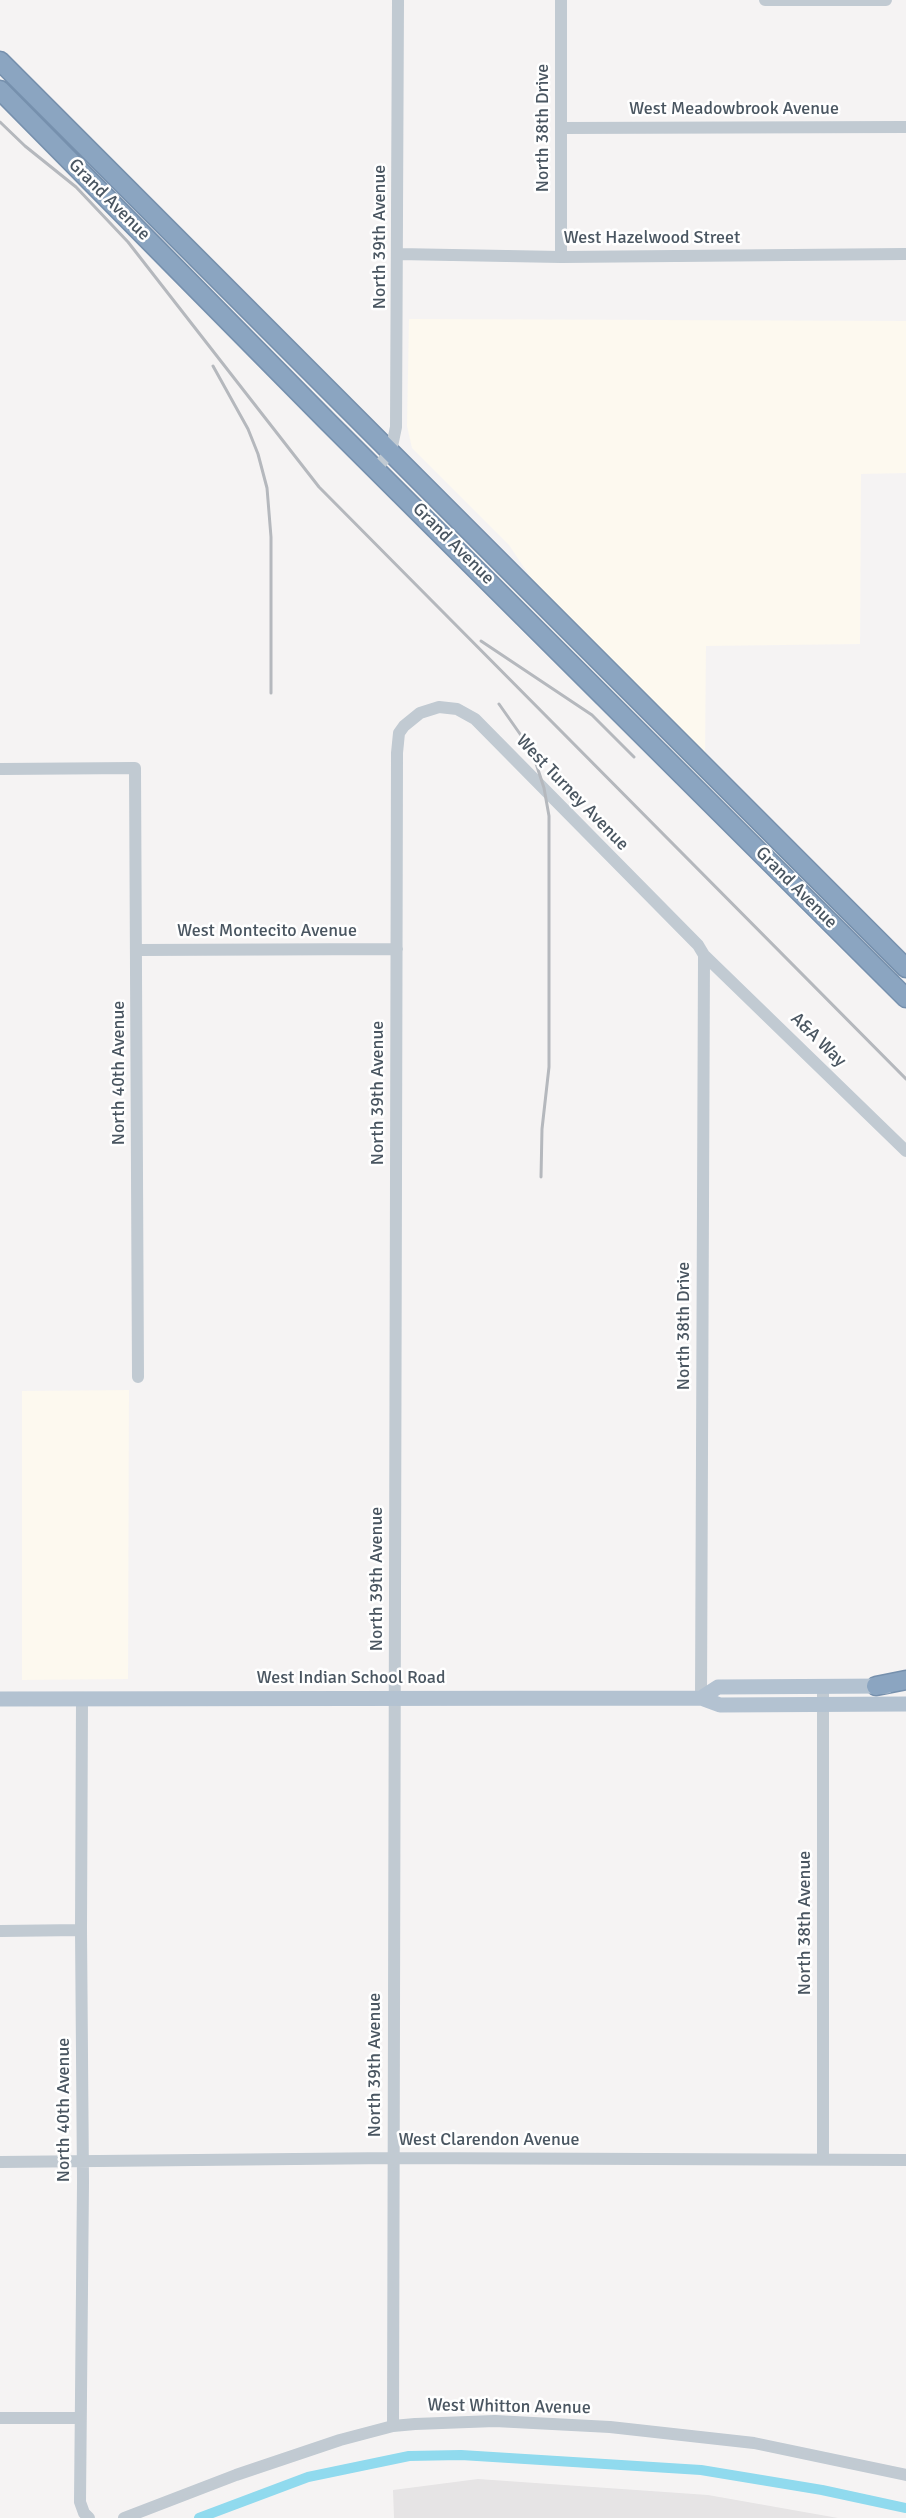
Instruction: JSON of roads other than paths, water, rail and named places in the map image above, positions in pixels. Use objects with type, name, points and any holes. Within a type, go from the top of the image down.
[{"type":"highway","name":"Grand Avenue","points":[[0,61],[906,968]]},
{"type":"highway","name":"Grand Avenue","points":[[0,90],[906,998]]},
{"type":"highway","points":[[692,784],[708,770]]},
{"type":"highway","points":[[876,1686],[906,1680]]},
{"type":"main road","name":"West Indian School Road","points":[[701,1698],[718,1687],[906,1686]]},
{"type":"main road","name":"West Indian School Road","points":[[0,1699],[701,1698],[720,1705],[906,1704]]},
{"type":"street","name":"North 39th Avenue","points":[[391,452],[396,427],[398,0]]},
{"type":"street","name":"North 38th Drive","points":[[561,0],[561,257]]},
{"type":"street","points":[[765,0],[886,0]]},
{"type":"street","name":"West Meadowbrook Avenue","points":[[561,128],[906,127]]},
{"type":"street","name":"West Hazelwood Street","points":[[398,254],[561,257],[906,254]]},
{"type":"street","points":[[377,468],[391,452]]},
{"type":"street","name":"West Turney Avenue","points":[[399,733],[410,719],[440,707],[467,713],[698,945],[704,955]]},
{"type":"street","name":"North 39th Avenue","points":[[393,2426],[397,753],[399,733]]},
{"type":"street","name":"North 40th Avenue","points":[[0,769],[135,768],[138,950],[138,1377]]},
{"type":"street","name":"West Montecito Avenue","points":[[138,950],[397,948]]},
{"type":"street","name":"North 38th Drive","points":[[701,1698],[704,955]]},
{"type":"street","name":"A&A Way","points":[[704,955],[906,1151]]},
{"type":"street","name":"North 38th Avenue","points":[[823,2159],[824,1686]]},
{"type":"street","name":"North 40th Avenue","points":[[82,1698],[83,2162],[80,2502],[84,2513],[89,2518]]},
{"type":"street","points":[[0,1931],[81,1930]]},
{"type":"street","name":"West Clarendon Avenue","points":[[0,2162],[393,2158],[906,2160]]},
{"type":"street","points":[[0,2418],[80,2418]]},
{"type":"street","name":"West Whitton Avenue","points":[[124,2518],[269,2464],[340,2440],[393,2426],[495,2421],[610,2427],[754,2443],[906,2475]]},
{"type":"waterway","points":[[199,2518],[308,2477],[409,2456],[461,2455],[701,2470],[822,2490],[906,2508]]},
{"type":"railway","points":[[0,122],[25,146],[76,187],[128,242],[319,487],[906,1079]]},
{"type":"railway","points":[[213,366],[248,429],[258,454],[267,488],[271,537],[271,693]]},
{"type":"railway","points":[[481,641],[592,715],[634,757]]},
{"type":"railway","points":[[499,704],[532,751],[544,788],[549,816],[549,1067],[542,1129],[541,1177]]}]
